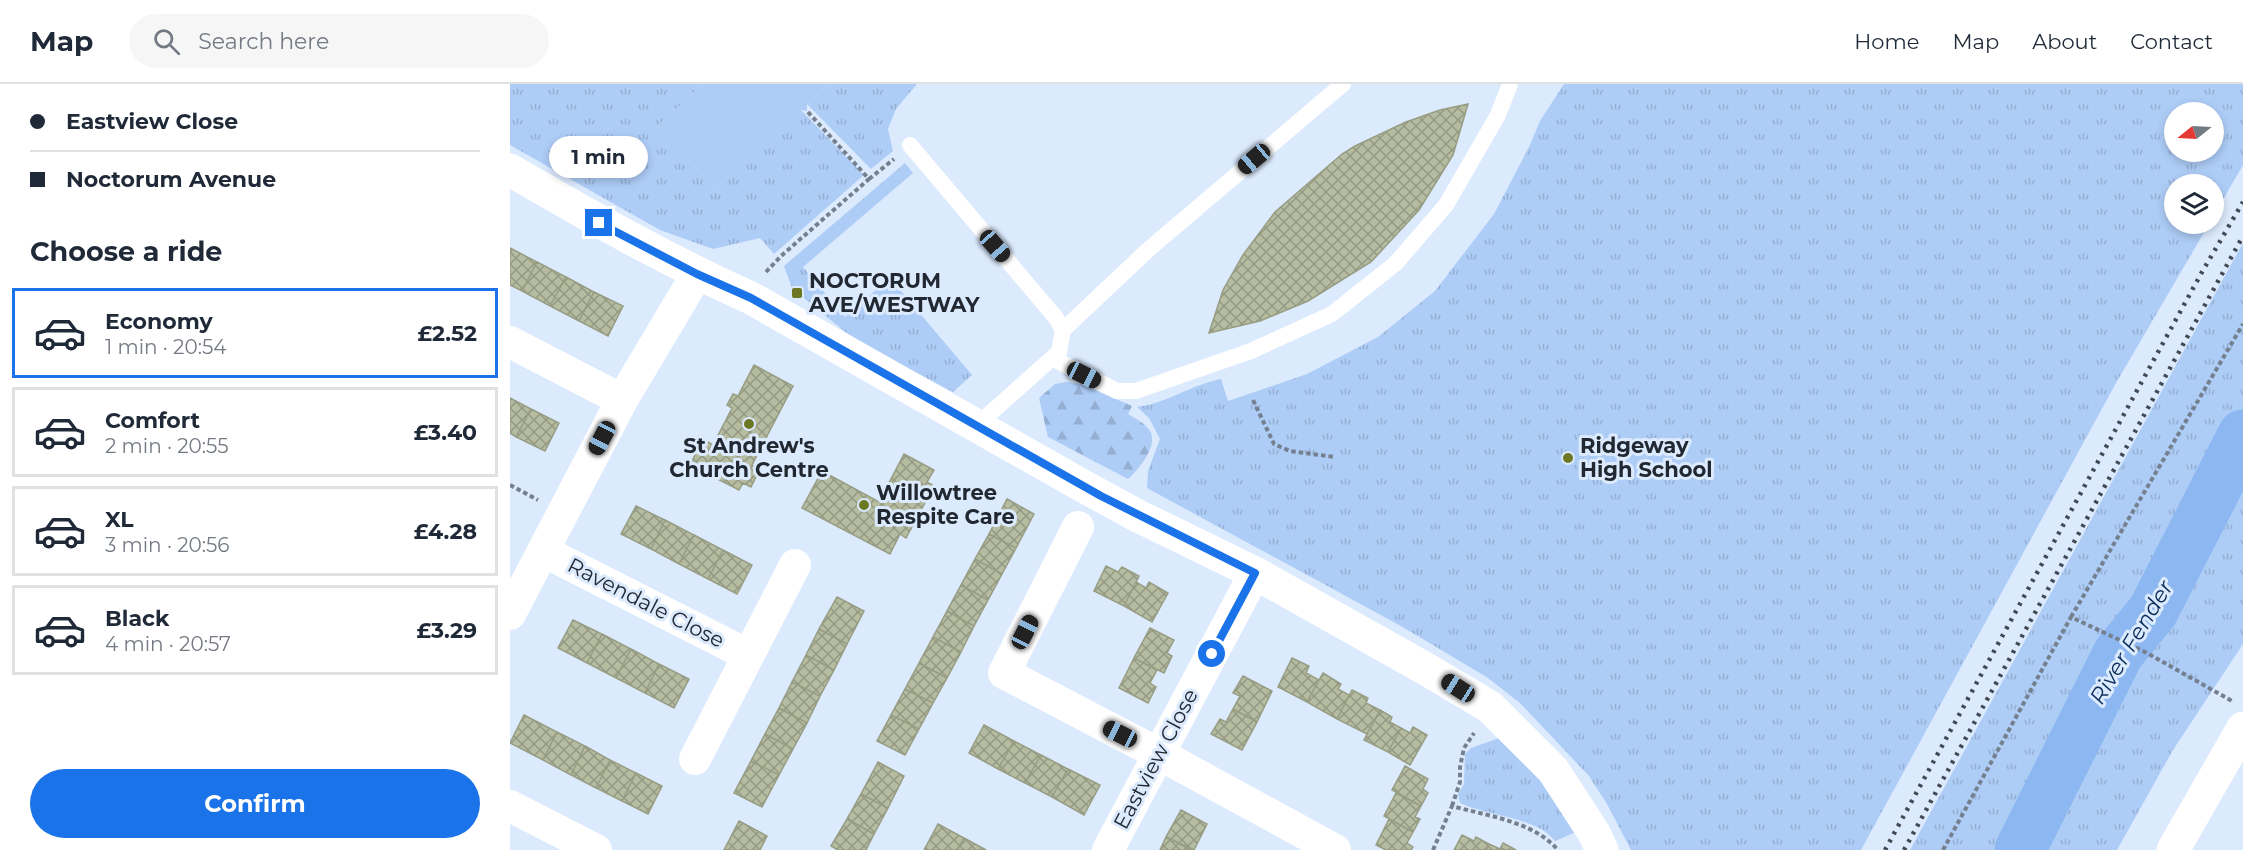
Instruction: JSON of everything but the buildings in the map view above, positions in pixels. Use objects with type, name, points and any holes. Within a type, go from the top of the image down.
[{"type":"main road","points":[[510,170],[599,223],[697,274],[751,298],[1138,516],[1255,573],[1490,707],[1553,770],[1594,833],[1602,850]]},
{"type":"main road","points":[[2173,850],[2238,722]]},
{"type":"street","points":[[511,611],[622,400],[697,274]]},
{"type":"street","points":[[510,342],[622,400]]},
{"type":"street","points":[[1078,527],[1004,673],[1335,850]]},
{"type":"street","name":"Ravendale Close","points":[[543,551],[748,655]]},
{"type":"street","name":"Ravendale Close","points":[[695,759],[795,565]]},
{"type":"street","name":"Eastview Close","points":[[1108,850],[1255,573]]},
{"type":"street","points":[[510,806],[596,850]]},
{"type":"lane","points":[[977,425],[1059,352],[1063,330],[1149,249],[1342,84]]},
{"type":"lane","points":[[1052,358],[1117,391],[1137,391],[1251,351],[1332,314],[1396,262],[1446,205],[1498,115],[1510,84]]},
{"type":"lane","points":[[910,145],[1056,318],[1063,330]]},
{"type":"path","points":[[807,111],[869,179]]},
{"type":"path","points":[[751,298],[760,278],[781,256],[910,145]]},
{"type":"path","points":[[1943,850],[2071,616],[2243,324]]},
{"type":"path","points":[[1252,400],[1274,444],[1290,452],[1335,457]]},
{"type":"path","points":[[2071,616],[2146,653],[2238,722]]},
{"type":"path","points":[[1433,850],[1460,782],[1464,748],[1490,707]]},
{"type":"path","points":[[1452,806],[1530,828],[1550,840],[1558,850]]},
{"type":"green space","points":[[510,84],[703,84],[658,126],[715,189],[801,110],[864,175],[774,254],[760,238],[713,249],[660,230],[510,145]]},
{"type":"green space","points":[[703,84],[830,84],[807,104],[807,111],[801,110],[715,189],[658,126]]},
{"type":"green space","points":[[830,84],[917,84],[896,109],[888,129],[893,151],[871,169],[807,104]]},
{"type":"green space","name":"Ridgeway High School","points":[[1564,84],[2243,84],[2243,165],[2224,198],[2224,174],[2164,174],[2164,234],[2203,234],[2116,383],[1861,850],[1631,850],[1607,804],[1589,776],[1520,703],[1488,678],[1401,626],[1147,488],[1148,471],[1160,439],[1149,418],[1137,407],[1159,402],[1199,385],[1221,379],[1228,401],[1307,374],[1378,337],[1435,291],[1494,214],[1540,121]]},
{"type":"green space","points":[[905,163],[913,173],[803,267],[845,317],[890,278],[972,375],[953,392],[856,341],[792,288],[784,266]]},
{"type":"green space","points":[[2243,243],[2243,644],[2173,750],[2117,850],[1910,850]]},
{"type":"green space","points":[[1066,382],[1081,384],[1132,406],[1128,414],[1141,422],[1151,433],[1149,452],[1128,479],[1048,437],[1039,398],[1055,384]]},
{"type":"green space","points":[[1505,736],[1581,830],[1555,841],[1547,833],[1524,822],[1460,803],[1458,794],[1464,784],[1465,754],[1471,748]]},
{"type":"waterway","name":"River Fender","points":[[2020,850],[2118,654],[2153,611],[2243,435]]},
{"type":"railway","points":[[1885,850],[2202,272],[2243,202]]},
{"type":"railway","points":[[1904,850],[2243,236]]},
{"type":"place","name":"NOCTORUM AVE/WESTWAY","points":[[797,293]]},
{"type":"place","name":"St Andrew's Church Centre","points":[[749,424]]},
{"type":"place","name":"Ridgeway High School","points":[[1568,458]]},
{"type":"place","name":"Willowtree Respite Care","points":[[864,505]]},
{"type":"route","points":[[599,223],[697,274],[751,298],[1101,496],[1255,573],[1212,654]]}]
